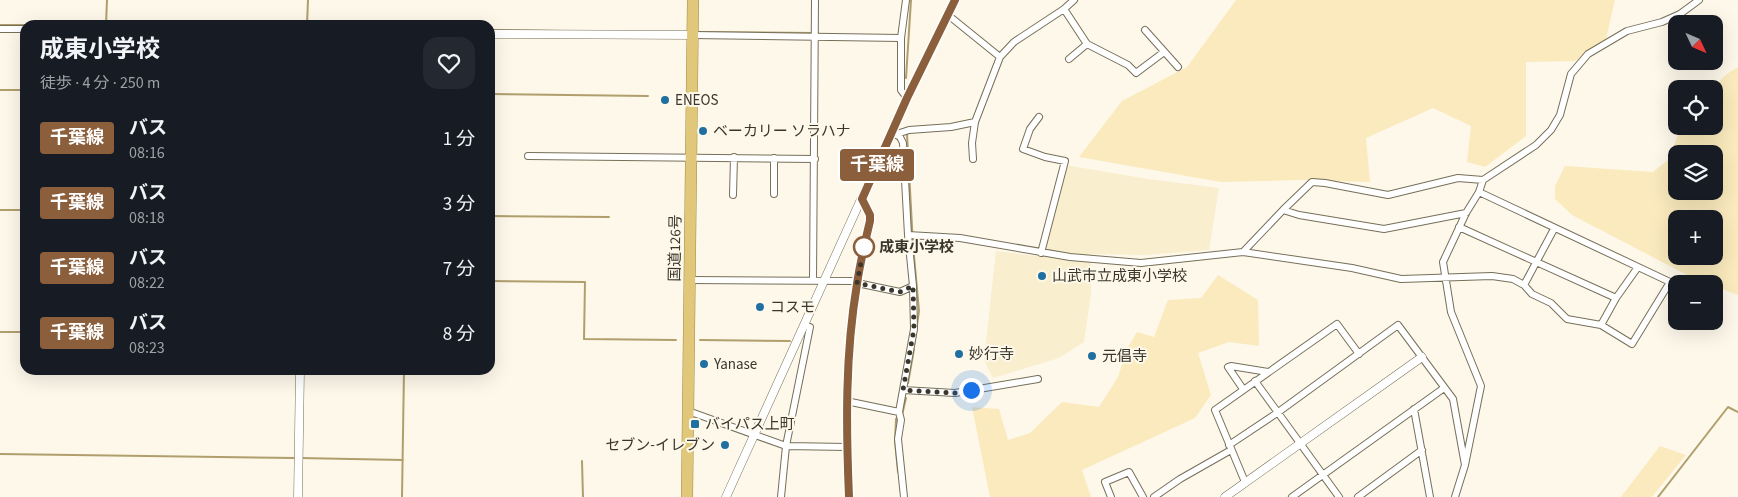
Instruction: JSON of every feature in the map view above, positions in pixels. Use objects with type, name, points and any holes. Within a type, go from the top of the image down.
[{"type":"highway","name":"国道126号","points":[[687,497],[693,0]]},
{"type":"street","points":[[813,280],[815,0]]},
{"type":"street","points":[[906,0],[901,38],[901,90],[907,98]]},
{"type":"street","points":[[726,497],[894,133],[907,98],[955,0]]},
{"type":"street","points":[[973,159],[972,144],[975,122],[1000,57],[1014,42],[1064,9],[1074,0]]},
{"type":"street","points":[[1456,497],[1465,465],[1481,386],[1451,312],[1447,278],[1443,270],[1443,262],[1459,227],[1479,192],[1483,180],[1536,144],[1551,130],[1560,115],[1571,74],[1588,54],[1627,31],[1662,22],[1680,14],[1699,0]]},
{"type":"street","points":[[1064,9],[1087,44],[1136,72],[1164,52]]},
{"type":"street","points":[[948,15],[1000,57]]},
{"type":"street","points":[[0,29],[20,29]]},
{"type":"street","points":[[1145,30],[1178,67]]},
{"type":"street","points":[[495,34],[901,38]]},
{"type":"street","points":[[1069,59],[1087,44]]},
{"type":"street","points":[[1039,117],[1030,129],[1023,148],[1045,157],[1064,161],[1041,253]]},
{"type":"street","points":[[894,133],[908,130],[951,127],[975,122]]},
{"type":"street","points":[[894,133],[900,137],[903,143],[911,235],[913,286],[914,329],[903,390],[898,438],[904,497]]},
{"type":"street","points":[[528,156],[815,158]]},
{"type":"street","points":[[733,195],[734,157]]},
{"type":"street","points":[[774,158],[774,194]]},
{"type":"street","points":[[1243,252],[1312,182],[1388,195],[1458,178],[1483,180]]},
{"type":"street","points":[[911,235],[960,238],[1041,253],[1141,263],[1243,252],[1352,268],[1401,279],[1492,276],[1513,279],[1524,285],[1532,294],[1551,303],[1567,319],[1601,325],[1632,344],[1670,282],[1554,229],[1479,192]]},
{"type":"street","points":[[849,497],[846,401],[851,330],[857,282],[870,221],[870,215],[862,199]]},
{"type":"street","points":[[1283,210],[1299,215],[1384,229],[1466,213]]},
{"type":"street","points":[[1459,227],[1616,298]]},
{"type":"street","points":[[1524,285],[1554,229]]},
{"type":"street","points":[[1601,325],[1616,298],[1638,267]]},
{"type":"street","points":[[690,280],[825,280],[857,282],[900,292],[913,286]]},
{"type":"street","points":[[1245,482],[1215,410],[1337,324],[1359,354]]},
{"type":"street","points":[[781,497],[786,446],[810,327],[804,325]]},
{"type":"street","points":[[1154,497],[1230,448],[1398,325],[1453,399],[1465,465]]},
{"type":"street","points":[[1225,497],[1422,357]]},
{"type":"street","points":[[1243,389],[1228,367],[1268,372]]},
{"type":"street","points":[[298,497],[300,375]]},
{"type":"street","points":[[903,390],[955,393],[1038,379]]},
{"type":"street","points":[[1255,381],[1339,497]]},
{"type":"street","points":[[1292,497],[1444,388]]},
{"type":"street","points":[[846,401],[900,415]]},
{"type":"street","points":[[1414,409],[1428,496]]},
{"type":"street","points":[[688,411],[786,446],[847,447]]},
{"type":"street","points":[[1358,497],[1422,450]]},
{"type":"street","points":[[1111,497],[1105,482],[1129,472],[1143,497]]},
{"type":"shaded area","points":[[1236,0],[1615,0],[1606,39],[1575,61],[1526,62],[1526,136],[1485,167],[1467,162],[1471,126],[1433,108],[1366,138],[1370,182],[1299,180],[1221,182],[1079,157],[1122,101],[1187,67]]},
{"type":"shaded area","points":[[1738,67],[1738,295],[1723,289],[1723,275],[1687,275],[1572,215],[1555,199],[1555,186],[1565,166],[1653,172],[1668,160],[1668,200],[1723,200],[1723,145],[1674,145],[1678,135],[1723,135],[1723,80],[1721,80]]},
{"type":"shaded area","name":"山武市立成東小学校","points":[[1065,165],[1148,179],[1219,188],[1209,250],[1145,255],[1091,254],[1091,294],[1084,342],[1059,358],[993,378],[984,360],[996,251],[1044,257]]},
{"type":"shaded area","points":[[1218,275],[1258,300],[1259,346],[1229,342],[1198,353],[1211,395],[1195,418],[1082,470],[1091,497],[990,497],[972,407],[999,409],[1008,440],[1030,433],[1062,402],[1099,407],[1118,377],[1127,349],[1137,332],[1154,337],[1168,300],[1201,298]]},
{"type":"shaded area","points":[[1660,446],[1686,455],[1652,497],[1621,497]]},
{"type":"waterway","points":[[106,20],[107,0]]},
{"type":"waterway","points":[[307,20],[308,0]]},
{"type":"waterway","points":[[906,78],[911,0]]},
{"type":"waterway","points":[[0,25],[20,25]]},
{"type":"waterway","points":[[495,30],[560,31]]},
{"type":"waterway","points":[[697,32],[813,33]]},
{"type":"waterway","points":[[0,90],[20,90]]},
{"type":"waterway","points":[[495,94],[648,96]]},
{"type":"waterway","points":[[907,134],[913,245],[919,311],[914,346]]},
{"type":"waterway","points":[[0,210],[20,210]]},
{"type":"waterway","points":[[495,216],[609,217]]},
{"type":"waterway","points":[[495,281],[585,282],[584,339],[676,340]]},
{"type":"waterway","points":[[0,332],[20,332]]},
{"type":"waterway","points":[[700,340],[790,341]]},
{"type":"waterway","points":[[908,383],[914,349]]},
{"type":"waterway","points":[[402,497],[404,375]]},
{"type":"waterway","points":[[902,415],[906,398]]},
{"type":"waterway","points":[[1658,497],[1728,407],[1738,412]]},
{"type":"waterway","points":[[898,418],[896,419],[895,441],[898,472]]},
{"type":"waterway","points":[[0,454],[295,458]]},
{"type":"waterway","points":[[300,458],[403,460]]},
{"type":"waterway","points":[[582,461],[583,497]]},
{"type":"bus line","name":"千葉線","points":[[849,497],[846,401],[851,330],[857,283],[870,221],[870,215],[862,199],[907,98],[955,0]]},
{"type":"place","name":"ENEOS","points":[[665,100]]},
{"type":"place","name":"ベーカリー ソラハナ","points":[[703,131]]},
{"type":"place","name":"成東小学校","points":[[864,247]]},
{"type":"place","name":"山武市立成東小学校","points":[[1042,276]]},
{"type":"place","name":"コスモ","points":[[760,307]]},
{"type":"place","name":"妙行寺","points":[[959,354]]},
{"type":"place","name":"元倡寺","points":[[1092,356]]},
{"type":"place","name":"Yanase","points":[[704,364]]},
{"type":"place","name":"バイパス上町","points":[[695,424]]},
{"type":"place","name":"セブン-イレブン","points":[[725,445]]},
{"type":"route","points":[[864,247],[857,283],[900,292],[913,286],[914,329],[903,390],[955,393],[971,390]]}]
